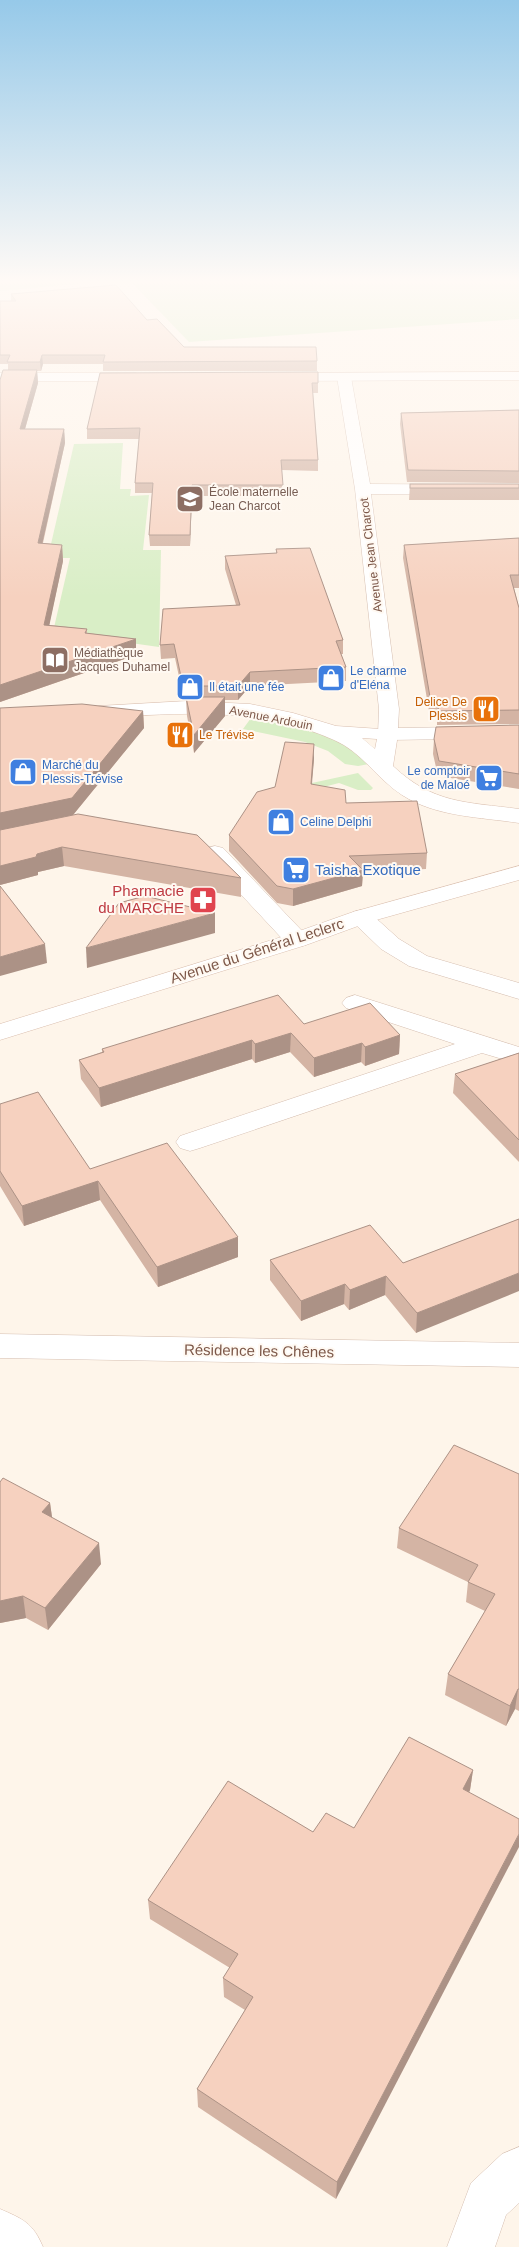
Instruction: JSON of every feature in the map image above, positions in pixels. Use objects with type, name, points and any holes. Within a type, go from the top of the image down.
[{"type":"street","name":"Avenue Jean Charcot","points":[[346,388],[363,490],[389,709],[388,734]]},
{"type":"street","points":[[363,490],[519,490]]},
{"type":"street","name":"Avenue Ardouin","points":[[85,713],[179,708],[239,708],[292,719],[332,731],[363,747],[410,791],[435,803],[519,816]]},
{"type":"street","name":"Avenue Ardouin","points":[[332,731],[388,734],[519,732]]},
{"type":"street","points":[[383,765],[388,734]]},
{"type":"street","points":[[200,845],[210,847],[297,940]]},
{"type":"street","name":"Avenue du Général Leclerc","points":[[0,1032],[297,940],[361,917],[518,873]]},
{"type":"street","points":[[361,917],[390,944],[418,961],[519,991]]},
{"type":"street","points":[[355,1003],[519,1056]]},
{"type":"street","points":[[190,1142],[481,1044]]},
{"type":"street","name":"Résidence les Chênes","points":[[0,1346],[519,1355]]},
{"type":"street","points":[[470,2247],[488,2200],[519,2171]]},
{"type":"street","points":[[0,2233],[19,2247]]},
{"type":"green space","points":[[123,443],[120,489],[131,489],[130,496],[149,495],[143,550],[161,550],[159,647],[53,632],[70,558],[0,558],[0,545],[51,544],[74,444]]},
{"type":"green space","points":[[251,718],[274,721],[322,732],[346,743],[369,764],[358,766],[345,764],[328,751],[305,742],[243,729]]},
{"type":"green space","points":[[358,773],[373,788],[371,790],[358,790],[339,783],[308,791],[298,786]]},
{"type":"building","points":[[0,388],[32,388],[20,429],[64,429],[38,543],[62,545],[44,625],[87,629],[85,633],[136,639],[0,685]]},
{"type":"building","points":[[97,388],[312,388],[318,460],[281,460],[283,485],[192,485],[190,535],[149,535],[153,483],[135,483],[140,428],[87,429]]},
{"type":"building","points":[[519,410],[519,471],[408,470],[401,413]]},
{"type":"building","points":[[410,484],[519,484],[519,488],[410,488]]},
{"type":"building","points":[[519,538],[519,575],[510,575],[519,608],[519,710],[438,711],[439,701],[430,697],[404,545]]},
{"type":"building","points":[[310,548],[343,640],[336,641],[346,667],[250,672],[238,686],[183,686],[174,644],[160,645],[163,609],[240,605],[225,556],[277,553],[276,549]]},
{"type":"building","points":[[186,697],[225,697],[194,735]]},
{"type":"building","points":[[82,704],[143,711],[72,798],[0,813],[0,708]]},
{"type":"building","points":[[519,725],[519,774],[439,761],[434,739],[436,727]]},
{"type":"building","points":[[285,742],[314,744],[311,784],[345,790],[346,803],[417,801],[427,853],[349,856],[363,870],[293,889],[277,886],[229,835],[257,792],[275,787]]},
{"type":"building","points":[[78,814],[197,835],[241,878],[62,847],[37,854],[36,857],[0,866],[0,830]]},
{"type":"building","points":[[0,886],[45,944],[0,957]]},
{"type":"building","points":[[145,896],[215,913],[86,948],[119,903]]},
{"type":"building","points":[[278,995],[304,1024],[370,1003],[400,1035],[365,1047],[362,1043],[314,1058],[291,1033],[255,1044],[252,1040],[99,1088],[79,1060],[104,1052],[102,1049]]},
{"type":"building","points":[[519,1053],[519,1140],[455,1074]]},
{"type":"building","points":[[38,1092],[90,1169],[167,1143],[238,1237],[157,1267],[98,1181],[22,1206],[0,1171],[0,1104]]},
{"type":"building","points":[[519,1219],[519,1273],[417,1313],[386,1276],[350,1290],[345,1284],[301,1301],[270,1260],[370,1225],[403,1263]]},
{"type":"building","points":[[454,1445],[519,1474],[519,1689],[510,1706],[448,1674],[495,1594],[468,1582],[478,1565],[399,1528]]},
{"type":"building","points":[[3,1478],[50,1503],[42,1512],[99,1543],[45,1608],[23,1596],[0,1601],[0,1482]]},
{"type":"building","points":[[409,1737],[473,1770],[463,1789],[519,1819],[519,1834],[337,2182],[197,2089],[253,1997],[223,1978],[238,1954],[148,1900],[228,1781],[313,1832],[326,1813],[354,1828]]},
{"type":"place","name":"École maternelle Jean Charcot","points":[[190,499]]},
{"type":"place","name":"Médiathèque Jacques Duhamel","points":[[55,660]]},
{"type":"place","name":"Le charme d'Eléna","points":[[331,678]]},
{"type":"place","name":"Il était une fée","points":[[190,687]]},
{"type":"place","name":"Delice De Plessis","points":[[486,709]]},
{"type":"place","name":"Le Trévise","points":[[180,735]]},
{"type":"place","name":"Marché du Plessis-Trévise","points":[[23,772]]},
{"type":"place","name":"Le comptoir de Maloé","points":[[489,778]]},
{"type":"place","name":"Celine Delphi","points":[[281,822]]},
{"type":"place","name":"Taisha Exotique","points":[[296,870]]},
{"type":"place","name":"Pharmacie du MARCHE","points":[[203,900]]}]
